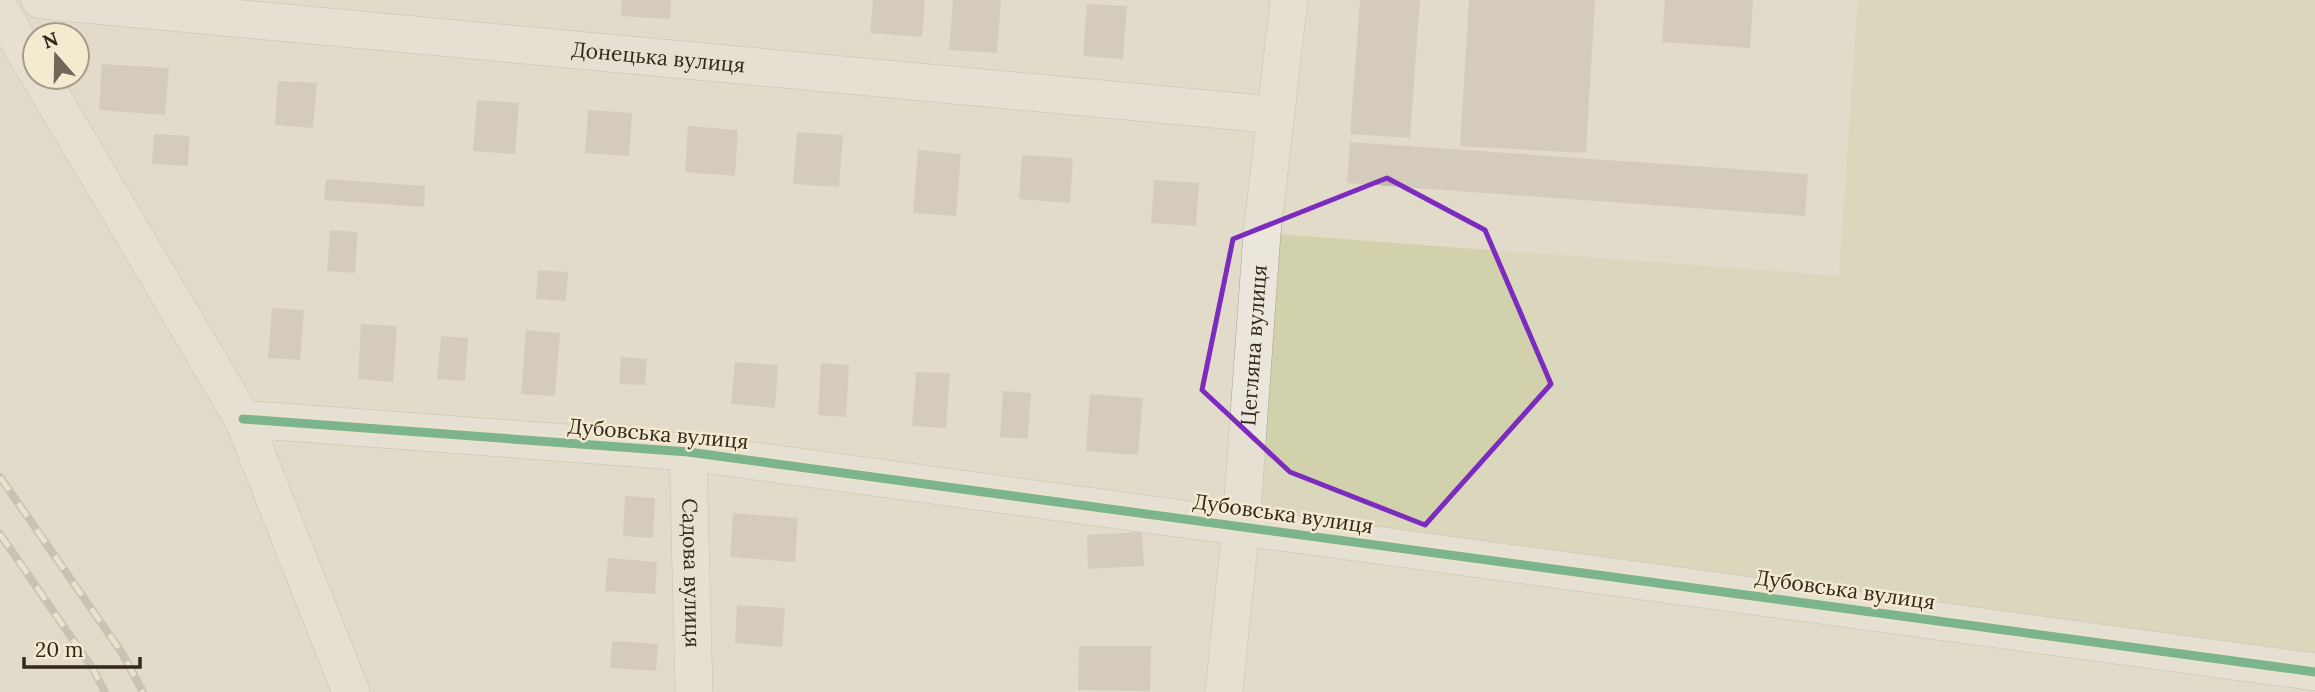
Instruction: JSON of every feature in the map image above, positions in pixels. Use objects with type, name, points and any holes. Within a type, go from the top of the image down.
[{"type":"street","name":"Донецька вулиця","points":[[40,0],[1275,115]]},
{"type":"street","name":"Цегляна вулиця","points":[[1224,692],[1241,526],[1262,233],[1289,0]]},
{"type":"street","points":[[0,10],[21,45]]},
{"type":"street","points":[[48,91],[243,419],[351,692]]},
{"type":"street","name":"Дубовська вулиця","points":[[243,419],[688,452],[2315,672]]},
{"type":"street","name":"Садова вулиця","points":[[688,452],[694,692]]},
{"type":"highlighted area","points":[[1387,178],[1485,230],[1551,384],[1425,525],[1290,472],[1202,390],[1233,239]]},
{"type":"green space","points":[[1858,0],[2315,0],[2315,672],[1241,526],[1262,233],[1839,276]]},
{"type":"building","points":[[622,0],[671,0],[670,19],[621,16]]},
{"type":"building","points":[[873,0],[925,0],[922,37],[870,33]]},
{"type":"building","points":[[953,0],[1001,0],[997,53],[949,50]]},
{"type":"building","points":[[1360,0],[1420,0],[1410,138],[1350,134]]},
{"type":"building","points":[[1469,0],[1595,0],[1586,153],[1460,146]]},
{"type":"building","points":[[1665,0],[1753,0],[1750,48],[1662,42]]},
{"type":"building","points":[[1087,4],[1127,6],[1123,59],[1083,56]]},
{"type":"building","points":[[102,64],[169,68],[165,115],[99,110]]},
{"type":"building","points":[[278,81],[317,83],[313,128],[275,125]]},
{"type":"building","points":[[477,100],[519,103],[515,154],[473,151]]},
{"type":"building","points":[[588,110],[632,113],[629,156],[585,153]]},
{"type":"building","points":[[688,126],[738,130],[735,176],[685,172]]},
{"type":"building","points":[[797,132],[843,135],[839,187],[793,184]]},
{"type":"building","points":[[154,134],[190,136],[188,166],[152,164]]},
{"type":"building","points":[[1350,142],[1808,174],[1805,216],[1347,183]]},
{"type":"building","points":[[918,150],[961,154],[956,216],[913,213]]},
{"type":"building","points":[[1022,155],[1073,158],[1070,203],[1019,199]]},
{"type":"building","points":[[326,179],[425,186],[424,207],[324,200]]},
{"type":"building","points":[[1154,180],[1199,183],[1196,226],[1151,223]]},
{"type":"building","points":[[330,230],[358,232],[355,273],[327,271]]},
{"type":"building","points":[[538,270],[568,272],[566,301],[536,299]]},
{"type":"building","points":[[272,308],[304,310],[300,360],[268,358]]},
{"type":"building","points":[[361,324],[397,326],[393,382],[358,379]]},
{"type":"building","points":[[526,330],[560,333],[555,396],[521,394]]},
{"type":"building","points":[[441,336],[468,338],[465,381],[437,379]]},
{"type":"building","points":[[621,357],[647,359],[645,385],[619,384]]},
{"type":"building","points":[[735,362],[778,365],[775,408],[731,404]]},
{"type":"building","points":[[821,363],[849,365],[846,417],[818,415]]},
{"type":"building","points":[[916,372],[950,373],[946,428],[912,426]]},
{"type":"building","points":[[1003,391],[1031,393],[1028,439],[1000,437]]},
{"type":"building","points":[[1090,394],[1143,398],[1138,455],[1086,451]]},
{"type":"building","points":[[625,496],[655,498],[653,538],[623,536]]},
{"type":"building","points":[[733,513],[798,518],[795,562],[730,557]]},
{"type":"building","points":[[1142,532],[1144,566],[1088,569],[1087,535]]},
{"type":"building","points":[[608,558],[657,562],[655,594],[605,591]]},
{"type":"building","points":[[737,605],[785,608],[782,647],[735,643]]},
{"type":"building","points":[[612,641],[658,644],[656,671],[610,668]]},
{"type":"building","points":[[1079,646],[1151,646],[1150,691],[1078,690]]},
{"type":"railway","points":[[0,477],[122,653],[143,692]]},
{"type":"railway","points":[[0,534],[93,669],[105,692]]},
{"type":"cycle path","points":[[243,419],[688,452],[2315,672]]}]
